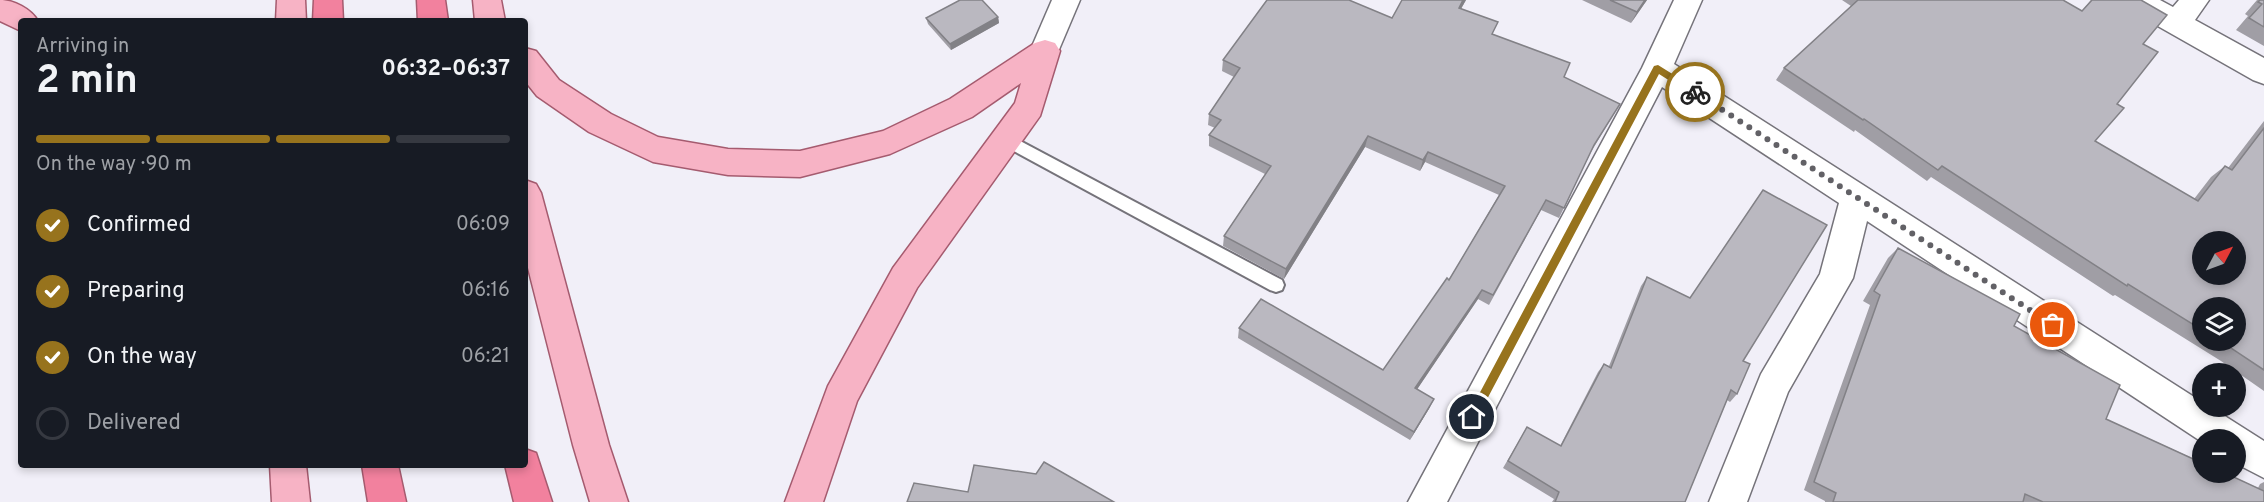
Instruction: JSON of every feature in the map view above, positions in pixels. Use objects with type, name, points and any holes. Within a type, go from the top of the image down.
[{"type":"highway","points":[[327,18],[328,0]]},
{"type":"highway","points":[[431,0],[433,18]]},
{"type":"highway","points":[[381,468],[387,502]]},
{"type":"highway","points":[[524,468],[533,502]]},
{"type":"main road","points":[[291,0],[291,18]]},
{"type":"main road","points":[[0,8],[18,18]]},
{"type":"main road","points":[[528,63],[548,88],[600,123],[653,149],[728,162],[800,164],[890,142],[961,108],[1045,51]]},
{"type":"main road","points":[[804,502],[841,397],[904,278],[1029,107],[1045,51]]},
{"type":"main road","points":[[528,204],[591,445],[609,502]]},
{"type":"main road","points":[[288,468],[291,502]]},
{"type":"street","points":[[1045,51],[1066,0]]},
{"type":"street","points":[[1427,502],[1658,68],[1688,0]]},
{"type":"street","points":[[2136,0],[2186,11],[2264,72]]},
{"type":"street","points":[[1658,68],[2213,429]]},
{"type":"street","points":[[1728,502],[1773,385],[1836,278],[1857,197]]},
{"type":"street","points":[[2246,449],[2264,461]]},
{"type":"lane","points":[[1005,139],[1276,285]]},
{"type":"building","points":[[960,0],[982,0],[998,17],[950,44],[926,18]]},
{"type":"building","points":[[1267,0],[1349,0],[1392,18],[1402,0],[1463,0],[1459,8],[1498,22],[1492,34],[1570,63],[1564,77],[1620,104],[1594,145],[1564,208],[1546,200],[1493,295],[1482,290],[1415,388],[1434,399],[1414,432],[1239,328],[1261,299],[1383,370],[1447,278],[1449,280],[1505,186],[1428,152],[1423,160],[1368,136],[1286,269],[1224,236],[1271,166],[1209,135],[1221,120],[1209,114],[1240,68],[1223,60]]},
{"type":"building","points":[[1610,0],[1645,0],[1637,12]]},
{"type":"building","points":[[1858,0],[2063,0],[2082,11],[2092,0],[2141,0],[2167,15],[2143,44],[2158,52],[2117,104],[2124,108],[2095,141],[2198,201],[2225,166],[2232,170],[2264,128],[2264,370],[2236,351],[2246,351],[2246,297],[2192,297],[2192,324],[2128,284],[2127,286],[1942,166],[1938,170],[1784,68]]},
{"type":"building","points":[[2264,0],[2264,27],[2249,18],[2262,4],[2258,2]]},
{"type":"building","points":[[1763,190],[1827,225],[1743,361],[1750,364],[1737,394],[1731,390],[1685,502],[1555,502],[1559,492],[1508,461],[1527,427],[1561,446],[1604,364],[1611,368],[1647,277],[1690,298]]},
{"type":"building","points":[[1898,248],[2020,314],[2014,326],[2120,385],[2106,419],[2192,458],[2192,483],[2246,483],[2264,491],[2264,502],[2043,502],[2025,494],[2023,502],[1833,502],[1836,493],[1814,482],[1880,295],[1874,291]]},
{"type":"building","points":[[1044,462],[1114,502],[907,502],[914,483],[968,492],[974,465],[1036,474]]},
{"type":"way so far","points":[[1695,92],[2053,325]]},
{"type":"route","points":[[1472,417],[1658,68],[1695,92]]}]
